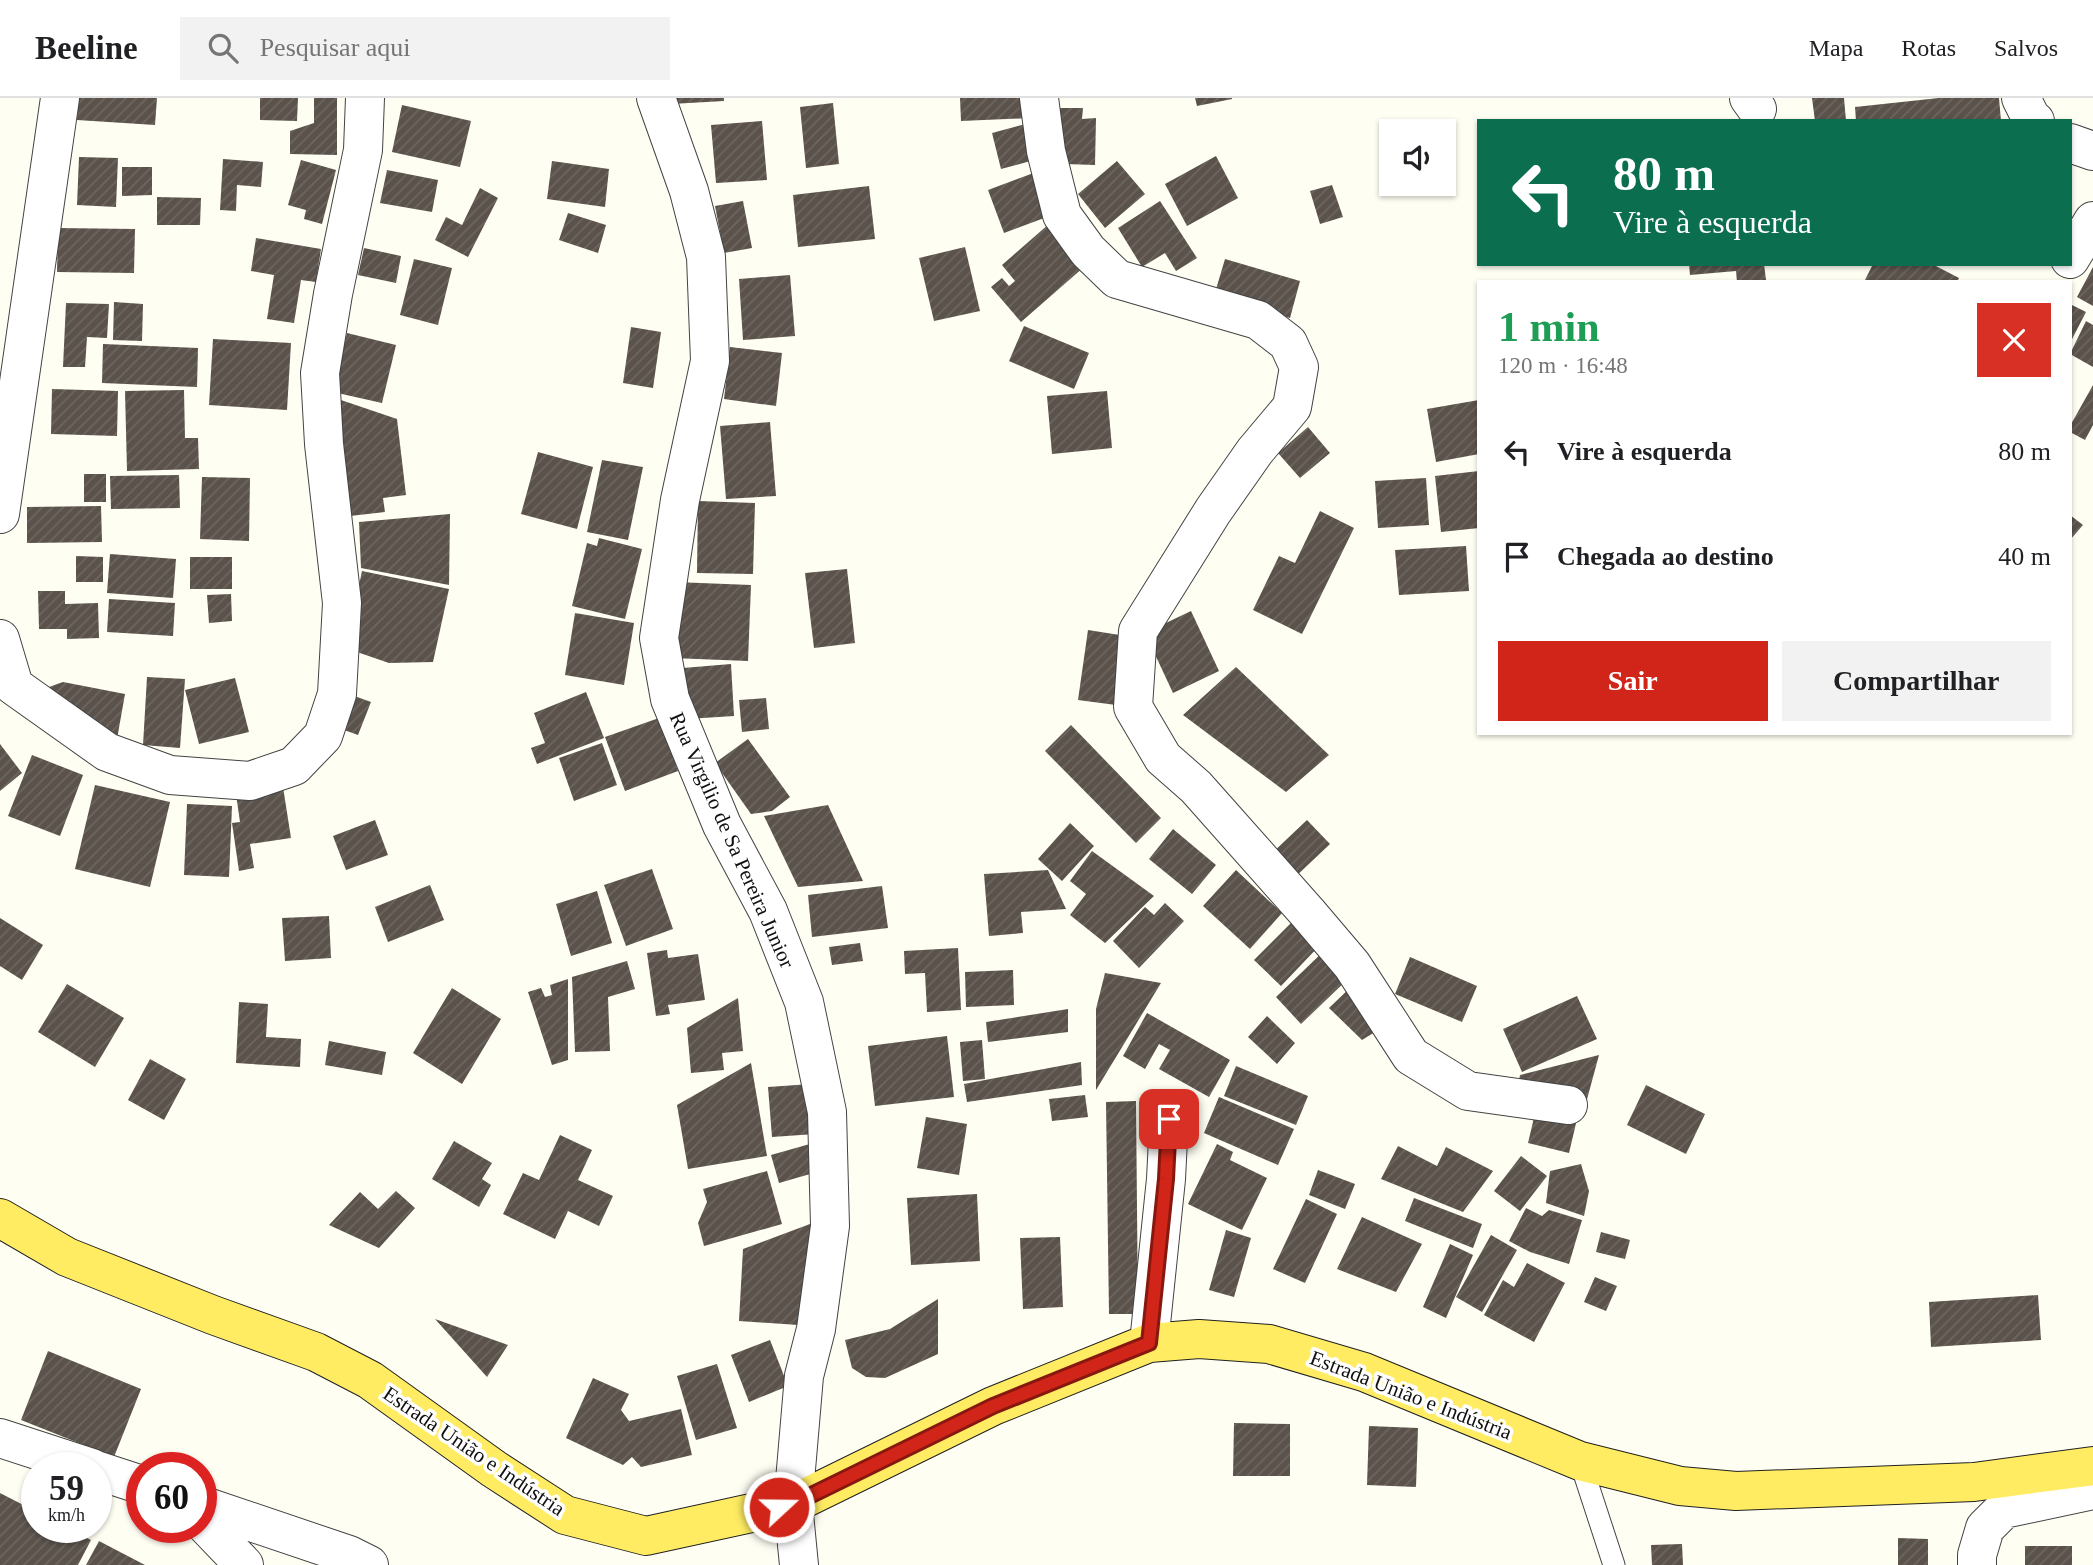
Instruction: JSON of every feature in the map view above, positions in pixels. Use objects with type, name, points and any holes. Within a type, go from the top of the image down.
[{"type":"main road","name":"Estrada União e Indústria","points":[[0,1218],[67,1256],[213,1315],[316,1352],[370,1380],[484,1463],[565,1515],[646,1536],[793,1504],[993,1406],[1149,1343],[1199,1339],[1269,1344],[1364,1372],[1580,1461],[1680,1486],[1736,1491],[1974,1482],[2093,1466]]},
{"type":"street","points":[[0,514],[60,98]]},
{"type":"street","points":[[0,639],[14,686],[107,752],[170,775],[250,781],[293,766],[323,736],[337,694],[342,603],[324,444],[320,373],[333,294],[363,150],[365,98]]},
{"type":"street","name":"Rua Virgilio de Sa Pereira Junior","points":[[656,98],[688,191],[706,257],[710,361],[680,500],[659,638],[670,699],[722,825],[768,911],[804,1002],[827,1112],[830,1226],[816,1329],[804,1376],[793,1504],[799,1565]]},
{"type":"street","points":[[1039,98],[1046,151],[1062,215],[1088,251],[1117,279],[1258,320],[1288,343],[1299,368],[1292,407],[1255,451],[1213,511],[1138,631],[1133,708],[1163,758],[1196,787],[1352,965],[1411,1055],[1468,1091],[1568,1105]]},
{"type":"street","points":[[2021,98],[2032,119]]},
{"type":"street","points":[[2072,144],[2093,151]]},
{"type":"street","points":[[2072,256],[2093,222]]},
{"type":"street","points":[[1149,1343],[1166,1179],[1169,1119]]},
{"type":"street","points":[[0,1438],[42,1452]]},
{"type":"street","points":[[1978,1565],[1977,1555],[1985,1528],[2004,1509],[2093,1490]]},
{"type":"street","points":[[217,1510],[349,1555],[369,1565]]},
{"type":"street","points":[[217,1537],[244,1565]]},
{"type":"lane","points":[[1580,1461],[1614,1565]]},
{"type":"building","points":[[78,98],[157,98],[155,125],[77,120]]},
{"type":"building","points":[[260,98],[298,98],[297,121],[260,120]]},
{"type":"building","points":[[314,98],[337,98],[337,155],[290,154],[290,131],[314,123]]},
{"type":"building","points":[[671,98],[724,98],[724,101],[671,104]]},
{"type":"building","points":[[960,98],[1031,98],[1032,118],[961,121]]},
{"type":"building","points":[[1195,98],[1232,98],[1232,99],[1197,106]]},
{"type":"building","points":[[1812,98],[1844,98],[1846,119],[1815,119]]},
{"type":"building","points":[[1939,98],[1999,98],[2001,119],[1856,119],[1855,107]]},
{"type":"building","points":[[833,103],[839,164],[806,168],[800,107]]},
{"type":"building","points":[[402,105],[471,121],[460,167],[392,152]]},
{"type":"building","points":[[1052,108],[1083,108],[1082,119],[1096,118],[1095,165],[1065,164]]},
{"type":"building","points":[[762,121],[767,180],[716,183],[711,125]]},
{"type":"building","points":[[1029,123],[1038,159],[1001,169],[992,133]]},
{"type":"building","points":[[1216,156],[1238,198],[1187,226],[1165,184]]},
{"type":"building","points":[[79,157],[118,158],[116,207],[77,205]]},
{"type":"building","points":[[223,159],[263,162],[261,187],[237,185],[236,211],[220,210]]},
{"type":"building","points":[[301,160],[336,170],[322,224],[304,219],[306,210],[288,205]]},
{"type":"building","points":[[552,161],[609,169],[605,207],[547,199]]},
{"type":"building","points":[[1117,161],[1145,194],[1105,228],[1078,194]]},
{"type":"building","points":[[122,167],[152,167],[152,195],[122,196]]},
{"type":"building","points":[[387,170],[438,180],[432,212],[380,203]]},
{"type":"building","points":[[1039,171],[1055,214],[1004,233],[988,190]]},
{"type":"building","points":[[1332,185],[1343,217],[1320,224],[1310,191]]},
{"type":"building","points":[[869,186],[875,239],[798,247],[793,195]]},
{"type":"building","points":[[480,188],[498,198],[468,257],[435,240],[446,217],[462,225]]},
{"type":"building","points":[[157,197],[201,198],[200,225],[157,225]]},
{"type":"building","points":[[743,201],[752,248],[724,253],[715,206]]},
{"type":"building","points":[[1160,201],[1197,258],[1176,271],[1165,253],[1142,267],[1118,228]]},
{"type":"building","points":[[568,213],[606,225],[598,253],[559,240]]},
{"type":"building","points":[[1049,224],[1084,267],[1021,322],[991,287],[1002,278],[1009,286],[1015,281],[1002,265]]},
{"type":"building","points":[[58,228],[135,229],[134,273],[57,272]]},
{"type":"building","points":[[256,238],[321,249],[316,282],[301,280],[294,323],[267,319],[274,275],[251,271]]},
{"type":"building","points":[[965,247],[980,311],[934,321],[919,258]]},
{"type":"building","points":[[364,248],[401,256],[396,283],[358,275]]},
{"type":"building","points":[[414,259],[452,268],[438,325],[400,315]]},
{"type":"building","points":[[1225,259],[1300,281],[1290,318],[1214,296]]},
{"type":"building","points":[[1689,266],[1764,266],[1766,280],[1737,280],[1736,271],[1690,275]]},
{"type":"building","points":[[1872,266],[1936,266],[1959,278],[1958,280],[1865,280]]},
{"type":"building","points":[[2093,267],[2093,306],[2077,297]]},
{"type":"building","points":[[790,275],[795,336],[743,340],[739,279]]},
{"type":"building","points":[[114,302],[143,304],[142,341],[113,340]]},
{"type":"building","points":[[66,303],[109,304],[107,338],[87,337],[85,367],[63,367]]},
{"type":"building","points":[[2072,305],[2086,312],[2072,339]]},
{"type":"building","points":[[2086,321],[2093,325],[2093,367],[2072,355]]},
{"type":"building","points":[[1024,326],[1089,353],[1074,389],[1009,361]]},
{"type":"building","points":[[631,327],[661,332],[653,388],[623,383]]},
{"type":"building","points":[[347,333],[396,345],[382,403],[333,392]]},
{"type":"building","points":[[213,339],[291,343],[287,410],[209,405]]},
{"type":"building","points":[[103,344],[198,348],[197,387],[102,383]]},
{"type":"building","points":[[730,347],[782,353],[776,406],[724,399]]},
{"type":"building","points":[[2093,385],[2093,425],[2085,440],[2072,433],[2072,422]]},
{"type":"building","points":[[52,389],[118,391],[117,436],[51,434]]},
{"type":"building","points":[[184,390],[185,438],[198,438],[199,469],[127,471],[125,391]]},
{"type":"building","points":[[1107,391],[1112,448],[1052,454],[1047,396]]},
{"type":"building","points":[[338,399],[397,419],[406,495],[383,498],[385,512],[350,516]]},
{"type":"building","points":[[1477,400],[1477,454],[1436,462],[1427,409]]},
{"type":"building","points":[[770,422],[776,496],[726,499],[720,426]]},
{"type":"building","points":[[1308,427],[1330,453],[1300,478],[1278,453]]},
{"type":"building","points":[[538,452],[593,467],[577,529],[521,514]]},
{"type":"building","points":[[602,460],[643,467],[628,540],[587,532]]},
{"type":"building","points":[[1477,471],[1477,528],[1441,532],[1435,476]]},
{"type":"building","points":[[84,474],[106,474],[106,502],[84,502]]},
{"type":"building","points":[[179,475],[180,508],[111,509],[110,476]]},
{"type":"building","points":[[202,477],[250,478],[249,541],[200,539]]},
{"type":"building","points":[[1426,478],[1429,525],[1378,528],[1375,481]]},
{"type":"building","points":[[698,501],[755,503],[753,574],[697,573]]},
{"type":"building","points":[[101,506],[102,542],[27,543],[27,507]]},
{"type":"building","points":[[1320,511],[1354,528],[1302,634],[1253,610],[1279,556],[1295,563]]},
{"type":"building","points":[[450,514],[449,585],[361,568],[359,522]]},
{"type":"building","points":[[2072,517],[2083,525],[2072,538]]},
{"type":"building","points":[[599,538],[642,549],[625,619],[572,606],[587,543],[597,546]]},
{"type":"building","points":[[1466,546],[1469,591],[1399,595],[1395,550]]},
{"type":"building","points":[[110,554],[176,559],[173,598],[107,593]]},
{"type":"building","points":[[76,556],[103,557],[103,582],[76,582]]},
{"type":"building","points":[[190,557],[232,557],[232,589],[190,589]]},
{"type":"building","points":[[847,569],[855,643],[814,648],[805,573]]},
{"type":"building","points":[[362,571],[449,589],[433,662],[389,663],[357,652],[354,609]]},
{"type":"building","points":[[675,582],[751,585],[748,661],[672,658]]},
{"type":"building","points":[[38,591],[65,591],[65,604],[98,603],[99,638],[67,639],[67,629],[39,629]]},
{"type":"building","points":[[231,594],[232,621],[209,623],[207,595]]},
{"type":"building","points":[[109,599],[175,603],[173,636],[107,632]]},
{"type":"building","points":[[1191,611],[1219,671],[1173,693],[1145,633]]},
{"type":"building","points":[[575,613],[634,623],[624,685],[565,675]]},
{"type":"building","points":[[1088,630],[1126,636],[1116,705],[1078,700]]},
{"type":"building","points":[[731,664],[734,716],[687,719],[683,668]]},
{"type":"building","points":[[1236,667],[1329,755],[1286,792],[1183,715]]},
{"type":"building","points":[[147,677],[185,679],[180,748],[143,745]]},
{"type":"building","points":[[235,678],[249,732],[199,744],[185,690]]},
{"type":"building","points":[[63,682],[125,694],[117,739],[49,687]]},
{"type":"building","points":[[586,692],[604,738],[537,764],[531,748],[545,743],[534,713]]},
{"type":"building","points":[[346,693],[371,702],[358,735],[333,726]]},
{"type":"building","points":[[766,698],[769,729],[742,732],[739,700]]},
{"type":"building","points":[[659,718],[678,771],[625,791],[605,737]]},
{"type":"building","points":[[1071,725],[1161,818],[1136,843],[1045,751]]},
{"type":"building","points":[[748,739],[790,797],[772,811],[751,814],[715,763]]},
{"type":"building","points":[[602,743],[617,785],[574,801],[559,758]]},
{"type":"building","points":[[0,744],[22,773],[0,791]]},
{"type":"building","points":[[32,755],[83,775],[60,836],[8,816]]},
{"type":"building","points":[[95,785],[170,802],[150,887],[75,869]]},
{"type":"building","points":[[283,787],[291,838],[250,844],[254,868],[239,871],[232,823],[240,822],[236,794]]},
{"type":"building","points":[[187,804],[232,806],[229,877],[184,875]]},
{"type":"building","points":[[828,805],[863,881],[798,887],[764,816]]},
{"type":"building","points":[[375,820],[388,855],[346,870],[333,836]]},
{"type":"building","points":[[1307,820],[1330,844],[1293,879],[1270,855]]},
{"type":"building","points":[[1070,823],[1094,846],[1062,881],[1038,859]]},
{"type":"building","points":[[1173,829],[1216,865],[1192,894],[1149,859]]},
{"type":"building","points":[[1092,851],[1154,896],[1105,943],[1070,915],[1086,894],[1070,881]]},
{"type":"building","points":[[652,869],[673,929],[626,946],[604,885]]},
{"type":"building","points":[[1048,870],[1066,909],[1021,912],[1023,933],[989,936],[984,874]]},
{"type":"building","points":[[1236,870],[1282,913],[1250,949],[1203,906]]},
{"type":"building","points":[[430,885],[444,920],[388,942],[375,907]]},
{"type":"building","points":[[882,886],[888,928],[812,937],[808,895]]},
{"type":"building","points":[[597,891],[612,943],[571,956],[556,904]]},
{"type":"building","points":[[1165,903],[1184,921],[1139,968],[1113,941],[1145,907],[1154,915]]},
{"type":"building","points":[[329,916],[331,958],[285,961],[282,918]]},
{"type":"building","points":[[0,918],[43,945],[22,980],[0,966]]},
{"type":"building","points":[[1295,919],[1321,944],[1281,986],[1254,960]]},
{"type":"building","points":[[860,943],[863,961],[832,965],[829,947]]},
{"type":"building","points":[[958,948],[961,1010],[927,1012],[925,973],[905,974],[904,951]]},
{"type":"building","points":[[667,950],[668,958],[698,954],[705,1000],[668,1005],[670,1014],[656,1016],[647,953]]},
{"type":"building","points":[[1325,950],[1350,977],[1301,1024],[1276,997]]},
{"type":"building","points":[[1410,957],[1477,986],[1462,1022],[1395,994]]},
{"type":"building","points":[[627,961],[635,989],[608,997],[610,1051],[575,1052],[572,977]]},
{"type":"building","points":[[1013,970],[1014,1005],[966,1007],[965,972]]},
{"type":"building","points":[[1105,973],[1161,983],[1096,1090],[1096,1009]]},
{"type":"building","points":[[568,979],[568,1060],[552,1065],[528,992],[541,988],[545,997],[552,995],[550,985]]},
{"type":"building","points":[[67,984],[124,1018],[95,1067],[38,1032]]},
{"type":"building","points":[[1353,985],[1383,1027],[1362,1040],[1329,1008]]},
{"type":"building","points":[[452,988],[501,1019],[462,1084],[413,1053]]},
{"type":"building","points":[[1577,996],[1597,1039],[1522,1072],[1503,1029]]},
{"type":"building","points":[[738,998],[743,1051],[722,1053],[724,1070],[691,1073],[687,1028]]},
{"type":"building","points":[[239,1002],[268,1004],[266,1037],[301,1039],[300,1067],[236,1063]]},
{"type":"building","points":[[1068,1009],[1068,1032],[988,1042],[986,1022]]},
{"type":"building","points":[[1147,1013],[1230,1060],[1209,1097],[1159,1069],[1170,1050],[1159,1044],[1145,1069],[1123,1056]]},
{"type":"building","points":[[1267,1016],[1295,1043],[1277,1064],[1248,1037]]},
{"type":"building","points":[[947,1036],[954,1097],[875,1106],[868,1046]]},
{"type":"building","points":[[982,1040],[985,1079],[963,1081],[960,1042]]},
{"type":"building","points":[[329,1041],[386,1052],[382,1075],[325,1065]]},
{"type":"building","points":[[1599,1055],[1586,1103],[1516,1095],[1520,1075]]},
{"type":"building","points":[[150,1059],[186,1079],[164,1120],[128,1100]]},
{"type":"building","points":[[1081,1062],[1082,1085],[967,1102],[964,1084]]},
{"type":"building","points":[[751,1063],[767,1156],[688,1169],[677,1105]]},
{"type":"building","points":[[1236,1066],[1308,1096],[1296,1125],[1224,1096]]},
{"type":"building","points":[[811,1084],[815,1134],[772,1137],[768,1087]]},
{"type":"building","points":[[1646,1085],[1705,1114],[1686,1154],[1627,1125]]},
{"type":"building","points":[[1085,1095],[1088,1117],[1052,1121],[1049,1099]]},
{"type":"building","points":[[1219,1097],[1294,1129],[1278,1165],[1204,1133]]},
{"type":"building","points":[[1136,1101],[1138,1314],[1109,1314],[1106,1102]]},
{"type":"building","points":[[1537,1105],[1578,1115],[1569,1153],[1528,1143]]},
{"type":"building","points":[[926,1117],[967,1124],[959,1175],[917,1168]]},
{"type":"building","points":[[560,1135],[592,1150],[578,1180],[613,1196],[599,1226],[568,1211],[555,1239],[503,1214],[523,1173],[539,1180]]},
{"type":"building","points":[[824,1140],[824,1170],[779,1183],[771,1155]]},
{"type":"building","points":[[454,1141],[492,1163],[482,1179],[491,1185],[479,1207],[432,1179]]},
{"type":"building","points":[[1217,1144],[1233,1152],[1230,1160],[1267,1178],[1242,1230],[1188,1204]]},
{"type":"building","points":[[1398,1146],[1437,1166],[1446,1147],[1493,1171],[1463,1212],[1381,1179]]},
{"type":"building","points":[[1521,1156],[1547,1176],[1520,1211],[1494,1191]]},
{"type":"building","points":[[1581,1164],[1589,1191],[1584,1216],[1546,1203],[1550,1171]]},
{"type":"building","points":[[1318,1170],[1355,1184],[1345,1209],[1309,1195]]},
{"type":"building","points":[[767,1171],[782,1224],[704,1246],[698,1223],[707,1202],[703,1189]]},
{"type":"building","points":[[396,1191],[415,1208],[379,1248],[329,1225],[360,1192],[378,1209]]},
{"type":"building","points":[[977,1194],[980,1261],[911,1265],[907,1198]]},
{"type":"building","points":[[1414,1198],[1482,1224],[1473,1248],[1405,1221]]},
{"type":"building","points":[[1306,1199],[1337,1214],[1305,1283],[1273,1269]]},
{"type":"building","points":[[1526,1208],[1542,1216],[1549,1210],[1582,1220],[1569,1264],[1530,1252],[1509,1241]]},
{"type":"building","points":[[1362,1217],[1422,1244],[1396,1292],[1337,1269]]},
{"type":"building","points":[[818,1221],[813,1326],[739,1321],[743,1249]]},
{"type":"building","points":[[1226,1230],[1251,1238],[1234,1297],[1209,1290]]},
{"type":"building","points":[[1601,1232],[1630,1240],[1625,1259],[1596,1252]]},
{"type":"building","points":[[1491,1235],[1517,1250],[1482,1312],[1456,1297]]},
{"type":"building","points":[[1060,1237],[1063,1307],[1023,1309],[1020,1238]]},
{"type":"building","points":[[1450,1244],[1473,1255],[1446,1318],[1423,1307]]},
{"type":"building","points":[[1527,1263],[1565,1283],[1534,1342],[1484,1315],[1503,1280],[1514,1287]]},
{"type":"building","points":[[1595,1277],[1617,1286],[1606,1311],[1584,1302]]},
{"type":"building","points":[[2038,1295],[2041,1340],[1931,1347],[1929,1302]]},
{"type":"building","points":[[938,1299],[938,1354],[885,1378],[866,1377],[852,1368],[845,1340],[890,1329]]},
{"type":"building","points":[[435,1319],[508,1345],[487,1377]]},
{"type":"building","points":[[770,1340],[788,1386],[749,1402],[731,1355]]},
{"type":"building","points":[[48,1351],[141,1389],[114,1457],[112,1452],[101,1452],[21,1420]]},
{"type":"building","points":[[717,1364],[737,1428],[696,1440],[677,1376]]},
{"type":"building","points":[[593,1378],[629,1394],[621,1410],[629,1421],[681,1409],[692,1455],[641,1467],[632,1457],[623,1465],[566,1438]]},
{"type":"building","points":[[1234,1423],[1290,1424],[1290,1476],[1233,1476]]},
{"type":"building","points":[[1369,1426],[1418,1428],[1416,1487],[1367,1485]]},
{"type":"building","points":[[0,1493],[21,1504],[21,1543],[89,1543],[78,1565],[0,1565]]},
{"type":"building","points":[[1898,1538],[1928,1539],[1928,1565],[1898,1565]]},
{"type":"building","points":[[98,1543],[103,1543],[145,1565],[86,1565]]},
{"type":"building","points":[[1682,1544],[1683,1565],[1652,1565],[1651,1545]]},
{"type":"building","points":[[2025,1546],[2072,1546],[2072,1565],[2025,1565]]},
{"type":"route","points":[[779,1507],[793,1504],[993,1406],[1149,1343],[1166,1179],[1169,1119]]}]
